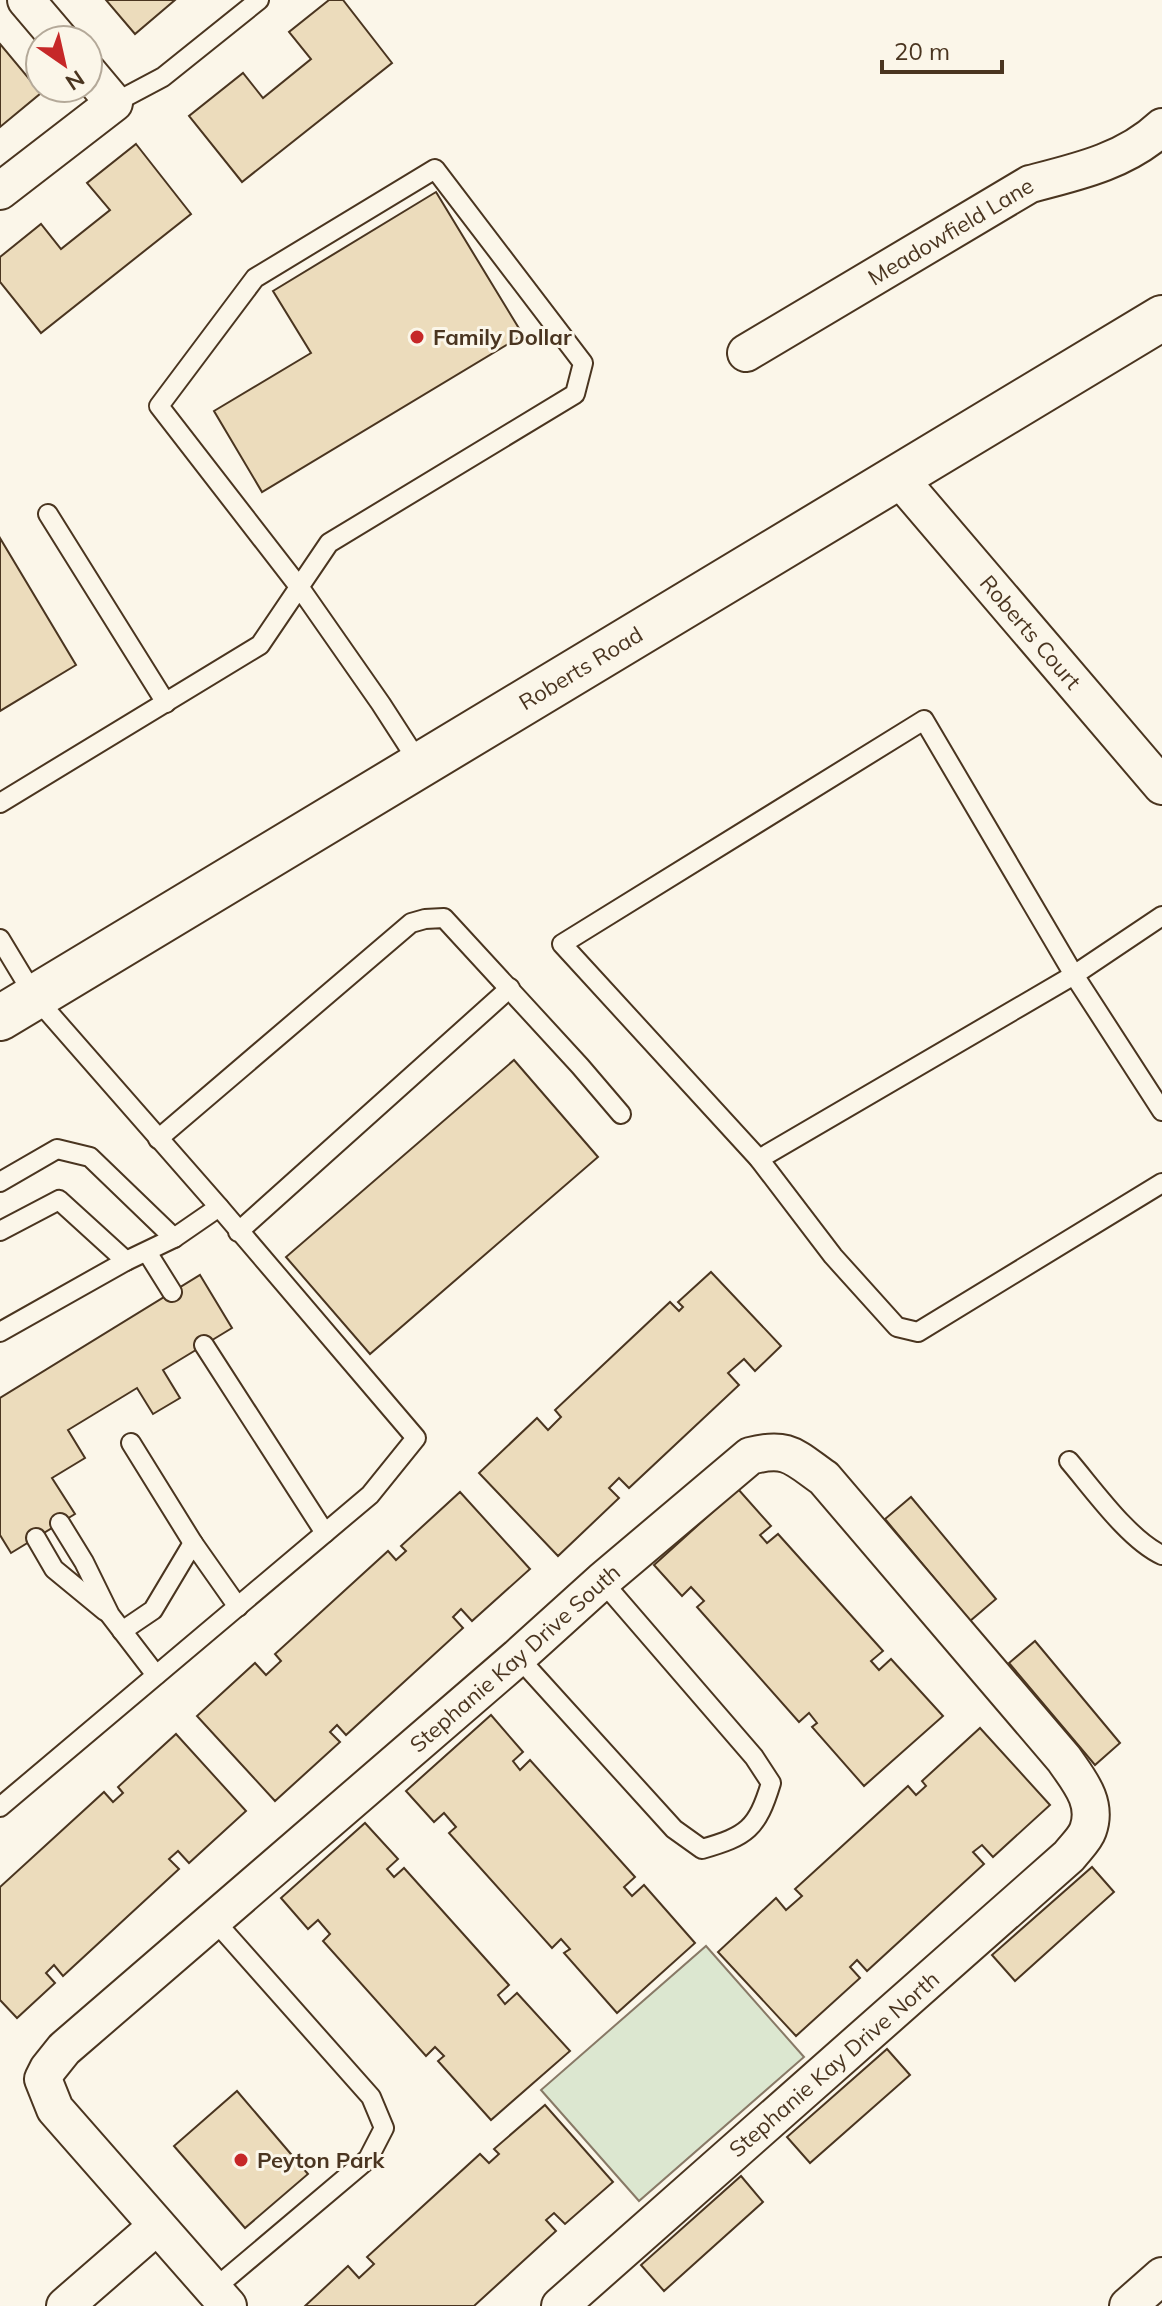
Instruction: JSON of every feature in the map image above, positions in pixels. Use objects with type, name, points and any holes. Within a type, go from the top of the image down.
[{"type":"main road","name":"Roberts Road","points":[[18,1008],[1162,318]]},
{"type":"street","points":[[26,0],[46,24]]},
{"type":"street","points":[[0,191],[114,103],[104,91]]},
{"type":"street","name":"Meadowfield Lane","points":[[746,353],[1030,184],[1118,157],[1147,141],[1162,127]]},
{"type":"street","name":"Roberts Court","points":[[898,477],[1162,786]]},
{"type":"street","name":"Stephanie Kay Drive South","points":[[157,2226],[55,2109],[43,2079],[48,2069],[64,2049],[750,1456],[772,1451],[790,1455],[824,1478],[1064,1759],[1087,1792],[1092,1811]]},
{"type":"street","name":"Stephanie Kay Drive North","points":[[560,2306],[1069,1856],[1088,1832],[1092,1811]]},
{"type":"street","points":[[65,2306],[157,2226],[221,2298]]},
{"type":"street","points":[[1128,2306],[1162,2276]]},
{"type":"lane","points":[[114,103],[163,77],[259,0]]},
{"type":"lane","points":[[0,803],[260,645],[300,588],[329,543],[575,394],[583,363],[435,169],[255,278],[159,406],[300,588],[421,766]]},
{"type":"lane","points":[[48,514],[166,703]]},
{"type":"lane","points":[[1162,1111],[1074,975],[924,720],[562,944],[759,1159],[833,1256],[897,1327],[918,1332],[1162,1183]]},
{"type":"lane","points":[[759,1159],[1074,975],[1162,916]]},
{"type":"lane","points":[[158,1139],[411,923],[425,919],[444,918],[621,1114]]},
{"type":"lane","points":[[0,939],[18,1008],[158,1139],[416,1438],[370,1495],[0,1807]]},
{"type":"lane","points":[[238,1232],[510,988]]},
{"type":"lane","points":[[0,1182],[57,1149],[90,1157],[174,1238]]},
{"type":"lane","points":[[0,1231],[59,1200],[126,1261]]},
{"type":"lane","points":[[0,1332],[126,1261],[174,1238],[219,1207]]},
{"type":"lane","points":[[147,1252],[172,1292]]},
{"type":"lane","points":[[204,1345],[325,1533]]},
{"type":"lane","points":[[131,1443],[193,1543],[238,1607]]},
{"type":"lane","points":[[1069,1461],[1130,1531],[1151,1550],[1162,1555]]},
{"type":"lane","points":[[60,1523],[84,1562],[110,1615],[156,1675]]},
{"type":"lane","points":[[36,1538],[54,1569],[110,1615]]},
{"type":"lane","points":[[122,1631],[153,1610],[193,1543]]},
{"type":"lane","points":[[518,1657],[674,1829],[702,1849],[729,1841],[747,1831],[763,1809],[771,1783],[754,1757],[602,1581]]},
{"type":"lane","points":[[214,1920],[371,2097],[384,2128],[368,2159],[221,2298]]},
{"type":"green space","points":[[706,1946],[804,2057],[639,2201],[541,2090]]},
{"type":"building","points":[[106,0],[175,0],[135,34]]},
{"type":"building","points":[[329,0],[343,0],[392,63],[242,182],[189,116],[243,73],[263,98],[311,59],[289,32]]},
{"type":"building","points":[[0,44],[24,73],[24,104],[28,104],[0,127]]},
{"type":"building","points":[[136,144],[191,214],[41,333],[0,282],[0,257],[41,224],[61,249],[110,210],[87,183]]},
{"type":"building","points":[[436,192],[523,335],[262,492],[214,411],[311,353],[273,291]]},
{"type":"building","points":[[0,538],[76,665],[0,711]]},
{"type":"building","points":[[514,1060],[598,1157],[370,1354],[286,1257]]},
{"type":"building","points":[[711,1272],[781,1346],[755,1371],[744,1359],[728,1373],[739,1385],[629,1488],[619,1478],[609,1488],[619,1498],[558,1556],[479,1473],[537,1418],[548,1430],[561,1417],[555,1410],[670,1302],[679,1311],[683,1307],[678,1302]]},
{"type":"building","points":[[200,1275],[232,1328],[163,1370],[180,1398],[153,1414],[137,1388],[68,1430],[85,1458],[52,1478],[75,1514],[11,1553],[0,1535],[0,1398]]},
{"type":"building","points":[[738,1489],[771,1526],[760,1535],[767,1543],[778,1534],[883,1651],[871,1661],[879,1670],[891,1659],[943,1716],[864,1786],[812,1727],[817,1723],[809,1713],[799,1722],[697,1607],[704,1601],[691,1587],[682,1596],[654,1565]]},
{"type":"building","points":[[460,1492],[530,1569],[472,1621],[461,1609],[453,1617],[463,1628],[346,1735],[337,1725],[330,1732],[340,1742],[275,1801],[197,1716],[255,1663],[266,1675],[281,1661],[275,1654],[388,1551],[396,1560],[406,1551],[401,1546]]},
{"type":"building","points":[[911,1497],[996,1599],[970,1621],[885,1519]]},
{"type":"building","points":[[1035,1641],[1120,1743],[1095,1765],[1009,1663]]},
{"type":"building","points":[[491,1715],[523,1752],[513,1761],[520,1770],[530,1760],[635,1877],[624,1887],[632,1896],[644,1885],[695,1943],[617,2013],[564,1953],[570,1949],[561,1939],[552,1948],[449,1833],[456,1827],[444,1813],[434,1822],[406,1791]]},
{"type":"building","points":[[980,1728],[1050,1805],[993,1857],[982,1845],[973,1852],[984,1864],[867,1971],[857,1960],[850,1967],[860,1978],[796,2036],[718,1952],[776,1898],[786,1910],[802,1896],[795,1889],[908,1786],[916,1795],[926,1786],[922,1781]]},
{"type":"building","points":[[176,1734],[246,1811],[189,1863],[178,1851],[169,1859],[179,1869],[63,1976],[54,1965],[46,1973],[55,1983],[17,2018],[0,2000],[0,1887],[104,1792],[113,1802],[123,1793],[118,1787]]},
{"type":"building","points":[[365,1823],[398,1859],[387,1869],[394,1877],[404,1868],[509,1985],[498,1995],[505,2004],[517,1993],[570,2051],[491,2120],[438,2061],[444,2056],[435,2047],[426,2056],[323,1941],[330,1934],[318,1920],[308,1929],[281,1898]]},
{"type":"building","points":[[1092,1867],[1114,1892],[1015,1981],[992,1955]]},
{"type":"building","points":[[887,2049],[910,2075],[810,2163],[787,2137]]},
{"type":"building","name":"Peyton Park","points":[[237,2091],[308,2174],[245,2228],[174,2146]]},
{"type":"building","points":[[545,2105],[613,2182],[565,2224],[554,2213],[546,2220],[556,2231],[474,2306],[305,2306],[348,2266],[359,2278],[374,2264],[367,2257],[480,2154],[489,2163],[499,2154],[494,2149]]},
{"type":"building","points":[[741,2176],[763,2202],[664,2291],[641,2265]]},
{"type":"place","name":"Family Dollar","points":[[417,337]]},
{"type":"place","name":"Peyton Park","points":[[241,2160]]}]
